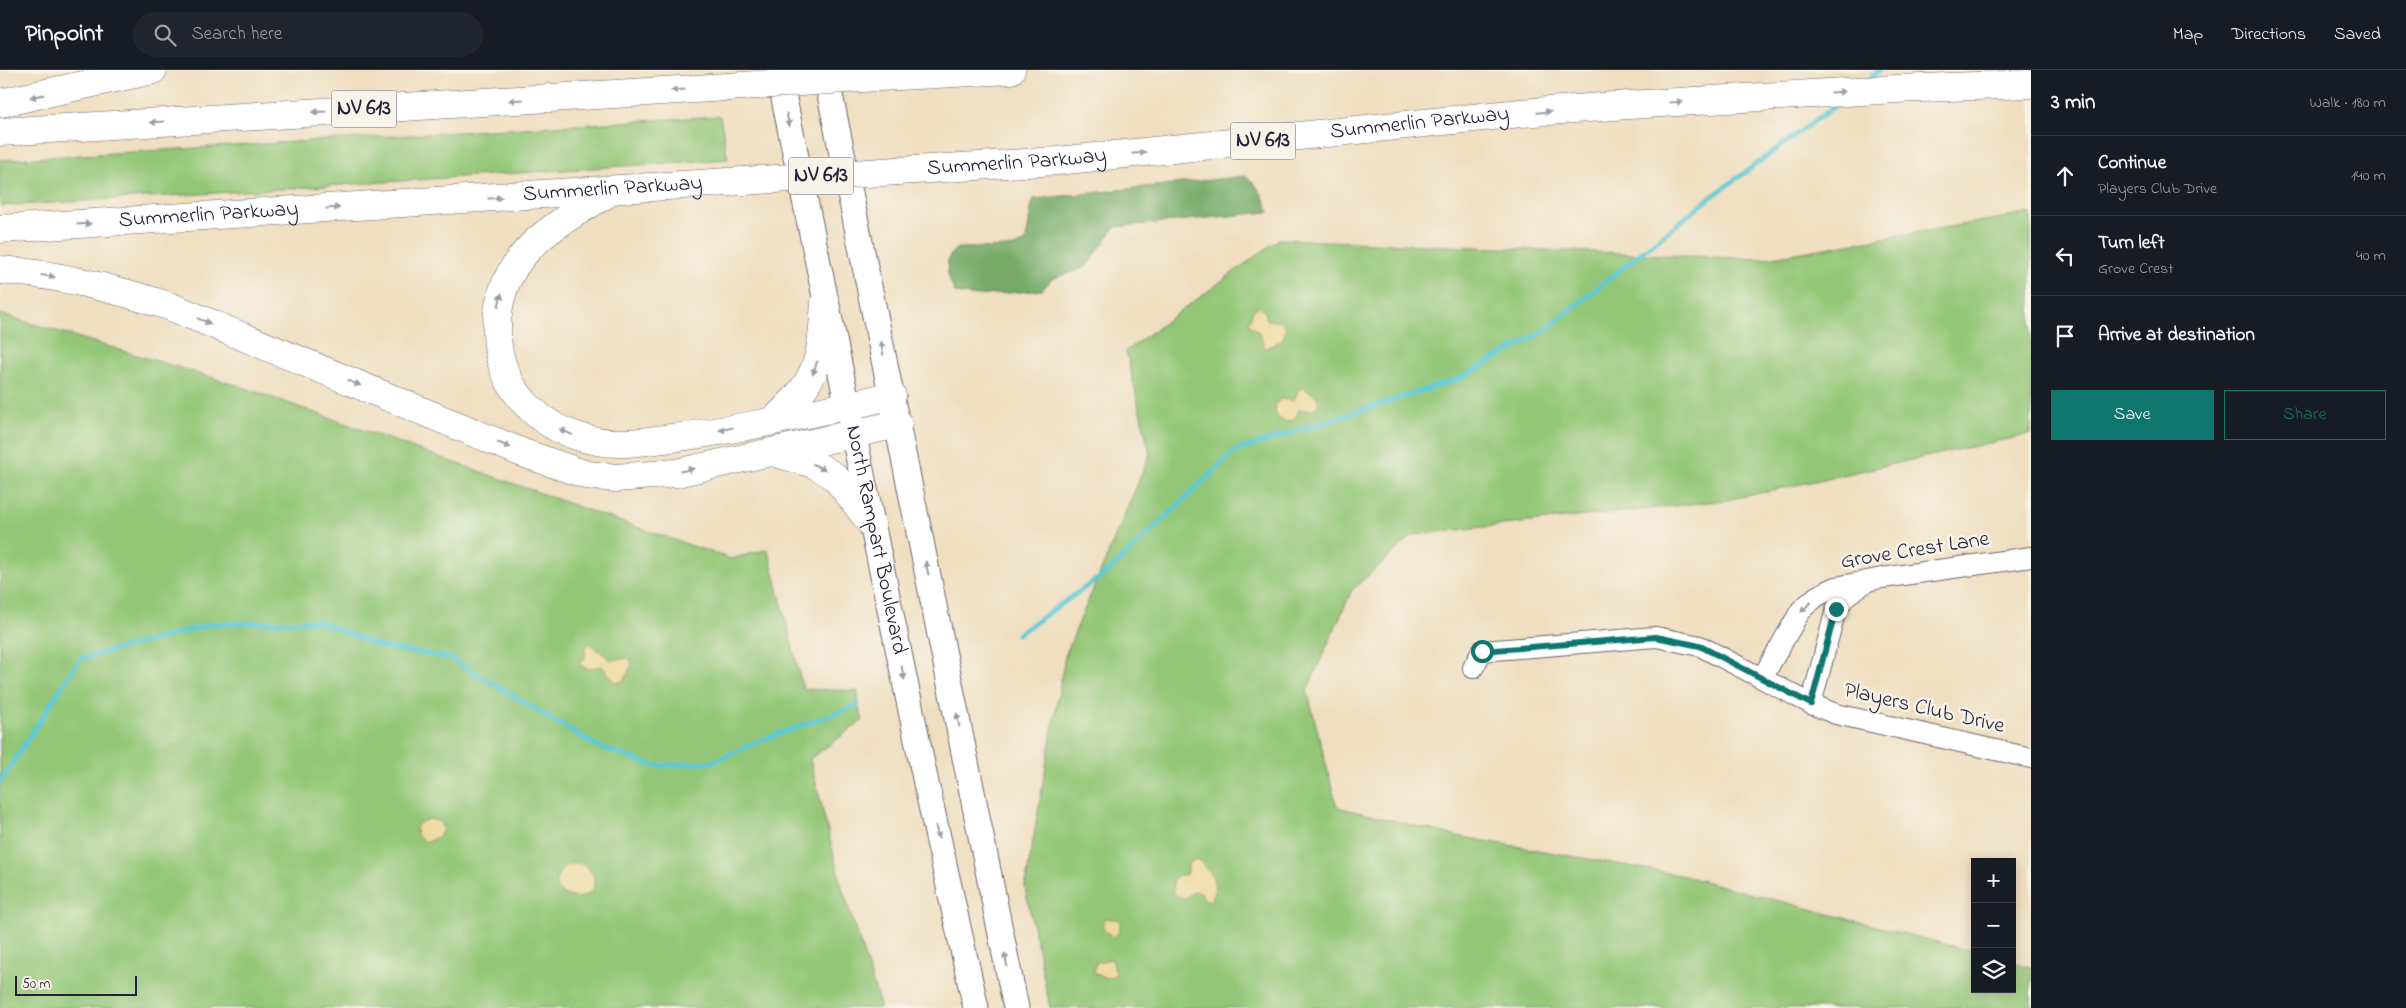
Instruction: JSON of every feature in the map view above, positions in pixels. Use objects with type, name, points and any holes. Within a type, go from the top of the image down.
[{"type":"highway","points":[[0,103],[153,70]]},
{"type":"highway","name":"NV 613","points":[[0,132],[1010,70]]},
{"type":"highway","name":"Summerlin Parkway","points":[[0,230],[1067,160],[1522,113],[1628,105],[1895,89],[2024,84]]},
{"type":"highway","points":[[611,191],[556,224],[538,238],[517,261],[508,276],[498,310],[496,335],[500,361],[512,386],[532,411],[548,423],[576,437],[598,442],[633,443],[704,434],[892,396]]},
{"type":"highway","points":[[0,270],[69,280],[121,291],[169,306],[523,453],[587,475],[616,478],[657,475],[898,424]]},
{"type":"highway","points":[[774,420],[791,404],[810,380],[823,338],[825,302]]},
{"type":"highway","points":[[772,452],[814,464],[835,477],[871,523]]},
{"type":"main road","name":"North Rampart Boulevard","points":[[778,70],[852,434],[926,784],[976,1008]]},
{"type":"main road","name":"North Rampart Boulevard","points":[[824,70],[898,424],[1016,1008]]},
{"type":"street","name":"Grove Crest Lane","points":[[1762,678],[1802,610],[1817,596],[1836,587],[1882,578],[2031,557]]},
{"type":"street","points":[[1811,704],[1836,609],[1848,594],[1863,584],[1882,578]]},
{"type":"street","name":"Players Club Drive","points":[[1473,668],[1482,651],[1656,637],[1700,646],[1811,704],[1836,714],[2031,758]]},
{"type":"green space","points":[[720,116],[728,159],[0,206],[0,160]]},
{"type":"green space","points":[[1246,176],[1260,192],[1269,212],[1115,227],[1086,267],[1052,279],[1042,290],[977,296],[955,293],[950,281],[947,263],[957,248],[1014,247],[1025,242],[1034,199]]},
{"type":"green space","points":[[2031,213],[2031,434],[1727,500],[1413,535],[1352,590],[1307,690],[1337,807],[1457,836],[1680,875],[1971,951],[1971,993],[2016,993],[2016,963],[2031,967],[2031,1008],[1050,1008],[1025,887],[1065,656],[1150,454],[1126,351],[1279,239],[1761,259]]},
{"type":"green space","points":[[0,314],[243,387],[607,517],[731,559],[768,549],[803,689],[858,691],[858,705],[863,720],[810,759],[841,884],[881,1008],[0,1008]]},
{"type":"sand","points":[[1259,306],[1265,312],[1267,320],[1281,322],[1286,328],[1282,340],[1265,349],[1259,332],[1248,324],[1254,309]]},
{"type":"sand","points":[[1304,388],[1318,397],[1318,406],[1312,410],[1299,410],[1294,420],[1285,421],[1280,419],[1275,411],[1276,403],[1281,399],[1294,401],[1298,390]]},
{"type":"sand","points":[[590,644],[611,660],[630,658],[632,665],[624,680],[616,683],[602,666],[587,669],[581,665],[580,662],[585,658],[585,646]]},
{"type":"sand","points":[[430,819],[440,822],[443,829],[440,836],[426,842],[417,836],[416,828],[419,823]]},
{"type":"sand","points":[[1194,860],[1202,861],[1204,867],[1210,872],[1214,884],[1211,901],[1204,899],[1201,892],[1198,891],[1192,892],[1185,898],[1174,895],[1173,880],[1178,875],[1186,875],[1188,863]]},
{"type":"sand","points":[[573,863],[579,863],[587,867],[592,873],[594,880],[593,889],[585,896],[569,896],[556,887],[557,877],[561,869]]},
{"type":"sand","points":[[1106,918],[1120,920],[1120,930],[1114,938],[1103,929],[1103,922]]},
{"type":"sand","points":[[1112,959],[1116,974],[1107,978],[1095,974],[1093,970],[1097,962]]},
{"type":"waterway","points":[[1867,81],[1880,70]]},
{"type":"waterway","points":[[1018,634],[1109,571],[1235,451],[1458,379],[1540,334],[1706,201],[1839,103]]},
{"type":"waterway","points":[[0,782],[80,659],[213,624],[318,621],[378,646],[450,658],[597,746],[655,766],[713,762],[764,739],[858,705]]},
{"type":"route","points":[[1482,651],[1656,637],[1700,646],[1811,704],[1836,609]]}]
